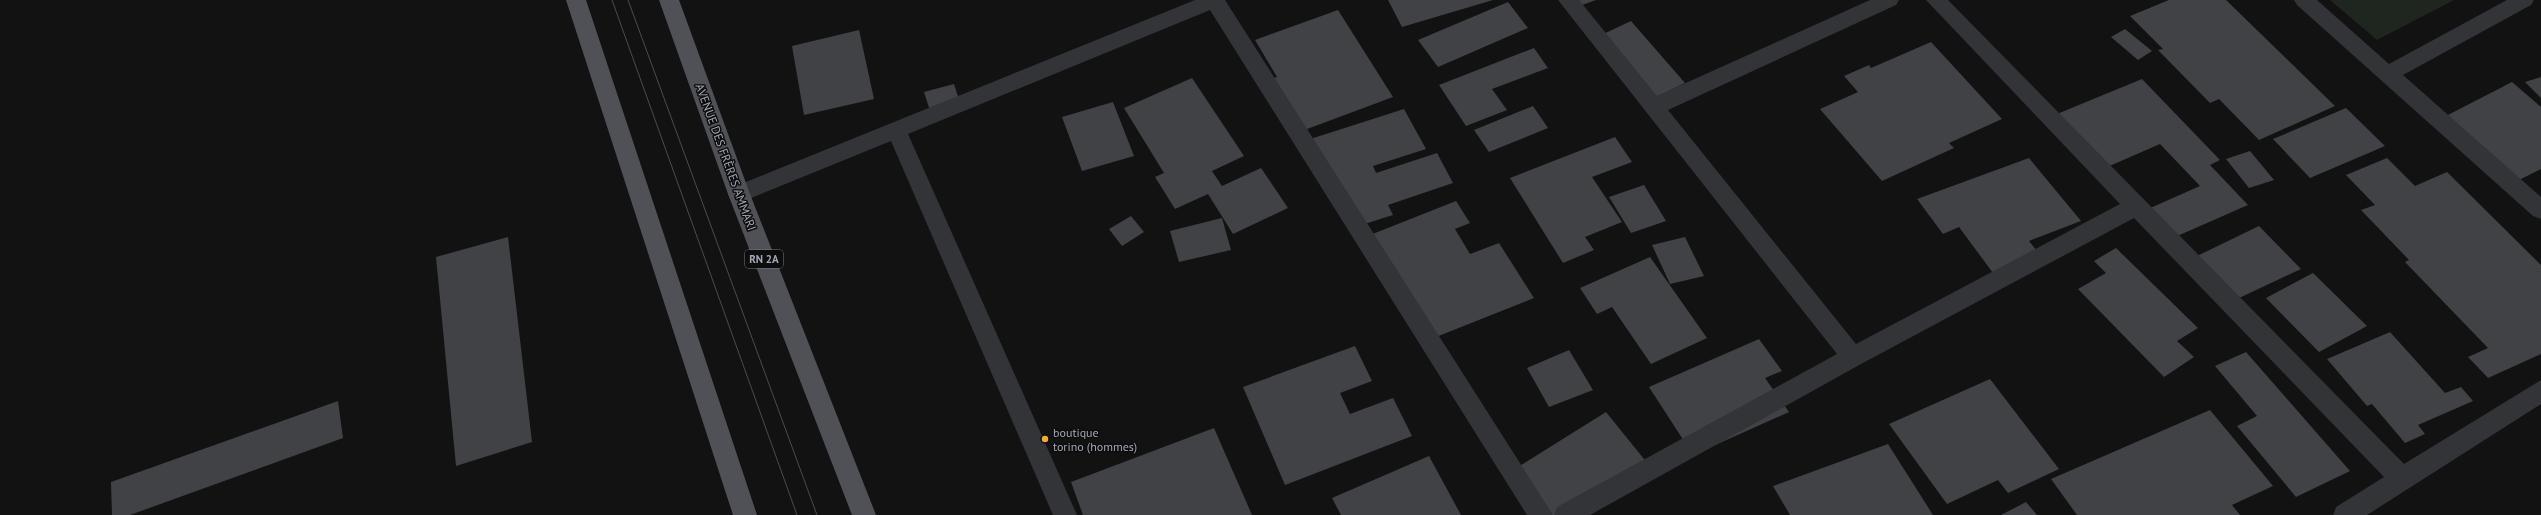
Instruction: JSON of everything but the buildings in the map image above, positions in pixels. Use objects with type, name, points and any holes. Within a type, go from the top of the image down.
[{"type":"main road","points":[[576,0],[745,515]]},
{"type":"main road","name":"AVENUE DES FRÈRES AMMARI","points":[[669,0],[738,194],[864,515]]},
{"type":"street","points":[[738,194],[1215,0],[1541,515]]},
{"type":"street","points":[[1568,0],[1853,357]]},
{"type":"street","points":[[1654,107],[1890,0]]},
{"type":"street","points":[[1936,0],[2402,479]]},
{"type":"street","points":[[2304,0],[2541,210]]},
{"type":"street","points":[[2388,74],[2519,1]]},
{"type":"street","points":[[896,130],[1065,515]]},
{"type":"street","points":[[1566,515],[1853,357],[2136,206]]},
{"type":"street","points":[[2345,515],[2541,391]]},
{"type":"shaded area","points":[[2330,0],[2454,0],[2377,40]]},
{"type":"tram line","points":[[612,0],[797,515]]},
{"type":"tram line","points":[[628,0],[817,515]]},
{"type":"place","name":"boutique torino (hommes)","points":[[1045,439]]}]
